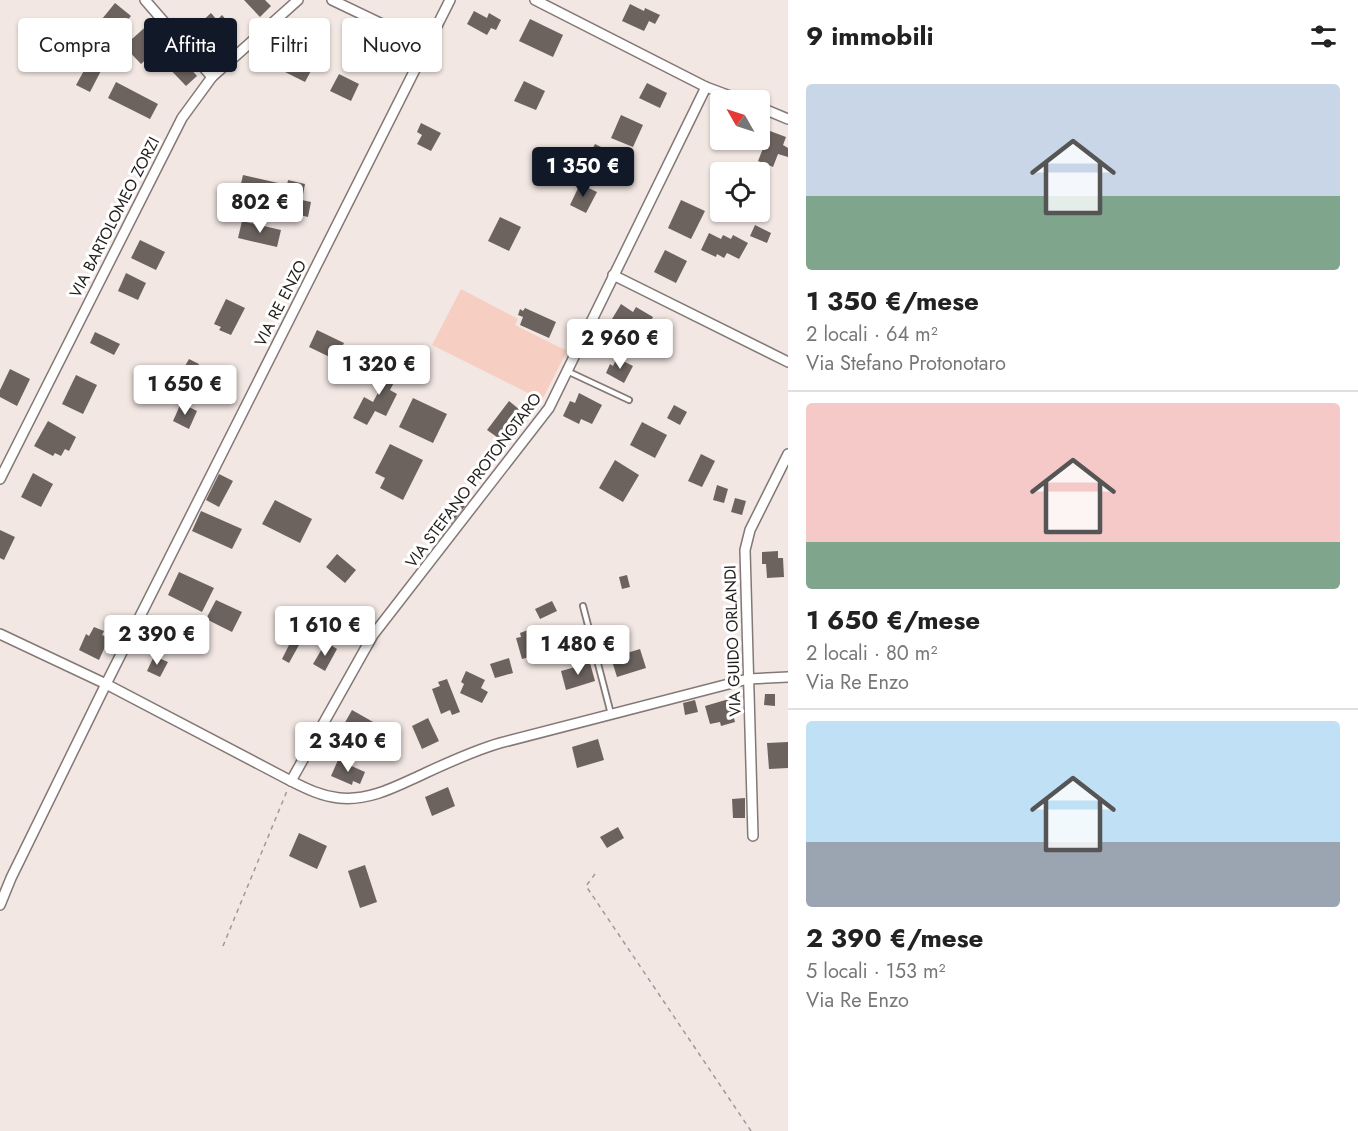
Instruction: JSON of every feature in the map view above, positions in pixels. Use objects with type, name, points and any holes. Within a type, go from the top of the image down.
[{"type":"street","points":[[145,0],[212,77]]},
{"type":"street","name":"VIA BARTOLOMEO ZORZI","points":[[0,479],[182,118],[212,77],[298,0]]},
{"type":"street","points":[[332,0],[370,18]]},
{"type":"street","name":"VIA RE ENZO","points":[[440,18],[450,0]]},
{"type":"street","points":[[535,0],[714,90]]},
{"type":"street","name":"VIA RE ENZO","points":[[0,905],[106,684],[412,72]]},
{"type":"street","name":"VIA STEFANO PROTONOTARO","points":[[291,782],[374,635],[540,421],[552,402],[706,87]]},
{"type":"street","points":[[770,112],[788,119]]},
{"type":"street","points":[[613,275],[788,362]]},
{"type":"street","name":"VIA GUIDO ORLANDI","points":[[753,836],[746,544],[788,454]]},
{"type":"street","points":[[0,634],[106,684],[291,782],[321,795],[340,798],[364,798],[380,794],[484,748],[748,679],[788,677]]},
{"type":"lane","points":[[567,370],[629,399]]},
{"type":"lane","points":[[583,606],[611,715]]},
{"type":"path","points":[[223,946],[291,782]]},
{"type":"path","points":[[595,874],[586,886],[751,1131]]},
{"type":"shaded area","points":[[461,289],[518,319],[515,325],[567,351],[542,400],[432,345]]},
{"type":"building","points":[[244,0],[265,0],[271,6],[260,17]]},
{"type":"building","points":[[115,3],[131,16],[129,18],[103,18]]},
{"type":"building","points":[[630,4],[660,15],[655,24],[649,21],[644,31],[622,21]]},
{"type":"building","points":[[474,11],[487,18],[489,13],[501,20],[496,30],[491,28],[487,35],[467,24]]},
{"type":"building","points":[[211,13],[215,18],[206,18]]},
{"type":"building","points":[[530,19],[563,35],[553,57],[519,41]]},
{"type":"building","points":[[144,28],[144,61],[141,64],[132,54],[132,39]]},
{"type":"building","points":[[83,72],[100,72],[90,92],[76,85]]},
{"type":"building","points":[[173,72],[194,72],[197,76],[186,86]]},
{"type":"building","points":[[285,72],[310,72],[305,82]]},
{"type":"building","points":[[339,74],[359,84],[351,101],[330,91]]},
{"type":"building","points":[[524,81],[545,91],[536,110],[514,101]]},
{"type":"building","points":[[116,82],[158,104],[150,119],[108,98]]},
{"type":"building","points":[[647,83],[667,93],[660,108],[639,98]]},
{"type":"building","points":[[621,115],[643,125],[633,147],[611,138]]},
{"type":"building","points":[[421,123],[441,133],[431,151],[417,144],[422,135],[417,132]]},
{"type":"building","points":[[770,131],[786,137],[783,145],[788,148],[788,157],[778,154],[773,167],[770,166],[770,162],[758,161],[762,150],[770,150]]},
{"type":"building","points":[[595,144],[615,154],[603,177],[583,166]]},
{"type":"building","points":[[243,175],[287,185],[288,180],[305,184],[302,200],[311,202],[308,217],[291,213],[293,204],[239,192]]},
{"type":"building","points":[[580,184],[597,192],[586,213],[570,205]]},
{"type":"building","points":[[681,200],[705,211],[691,239],[668,228]]},
{"type":"building","points":[[500,217],[521,227],[509,251],[488,241]]},
{"type":"building","points":[[242,221],[281,230],[277,247],[238,238]]},
{"type":"building","points":[[755,225],[771,233],[767,243],[750,236]]},
{"type":"building","points":[[709,233],[721,239],[723,235],[731,239],[733,235],[748,243],[739,259],[727,253],[724,258],[717,254],[716,257],[701,250]]},
{"type":"building","points":[[140,240],[165,252],[156,270],[131,258]]},
{"type":"building","points":[[665,250],[687,261],[676,283],[654,272]]},
{"type":"building","points":[[126,273],[146,283],[138,300],[118,291]]},
{"type":"building","points":[[226,299],[245,308],[231,335],[219,330],[221,327],[214,324]]},
{"type":"building","points":[[621,304],[633,312],[636,307],[653,317],[639,342],[622,332],[625,327],[612,319]]},
{"type":"building","points":[[525,308],[556,322],[549,338],[520,325],[523,317],[518,315],[520,309],[523,311]]},
{"type":"building","points":[[317,330],[344,343],[336,360],[309,347]]},
{"type":"building","points":[[95,332],[120,344],[114,355],[90,343]]},
{"type":"building","points":[[617,358],[633,366],[624,383],[606,373],[610,364],[613,366]]},
{"type":"building","points":[[189,359],[199,364],[194,375],[201,379],[195,390],[177,380]]},
{"type":"building","points":[[383,363],[400,371],[390,390],[397,394],[386,416],[375,411],[367,425],[353,418],[364,397],[373,402],[380,389],[372,385]]},
{"type":"building","points":[[10,369],[30,379],[17,406],[0,397],[0,390]]},
{"type":"building","points":[[76,375],[97,385],[83,414],[62,404]]},
{"type":"building","points":[[579,393],[602,405],[592,424],[581,419],[579,424],[563,416],[570,401],[575,403]]},
{"type":"building","points":[[413,398],[447,414],[433,443],[399,427]]},
{"type":"building","points":[[509,401],[525,414],[504,442],[487,430]]},
{"type":"building","points":[[181,403],[197,411],[189,429],[173,421]]},
{"type":"building","points":[[674,405],[687,412],[680,425],[667,418]]},
{"type":"building","points":[[48,421],[76,437],[69,451],[65,449],[61,456],[55,453],[53,456],[34,446]]},
{"type":"building","points":[[642,422],[667,435],[655,458],[630,445]]},
{"type":"building","points":[[390,444],[423,460],[403,500],[380,488],[385,478],[375,473]]},
{"type":"building","points":[[701,454],[715,461],[702,487],[688,481]]},
{"type":"building","points":[[615,460],[639,475],[623,502],[599,488]]},
{"type":"building","points":[[33,473],[53,484],[41,507],[21,497]]},
{"type":"building","points":[[219,474],[233,481],[219,507],[206,500]]},
{"type":"building","points":[[717,485],[728,489],[724,503],[713,500]]},
{"type":"building","points":[[735,498],[746,501],[742,515],[731,512]]},
{"type":"building","points":[[275,500],[312,519],[300,543],[262,524]]},
{"type":"building","points":[[458,501],[465,506],[440,539],[433,534]]},
{"type":"building","points":[[201,511],[242,529],[232,549],[192,531]]},
{"type":"building","points":[[0,530],[15,537],[4,560],[0,558]]},
{"type":"building","points":[[778,551],[778,558],[783,558],[784,577],[767,578],[766,564],[762,564],[762,552]]},
{"type":"building","points":[[337,554],[356,570],[345,583],[326,567]]},
{"type":"building","points":[[179,572],[214,588],[202,612],[168,595]]},
{"type":"building","points":[[627,575],[630,587],[622,589],[619,577]]},
{"type":"building","points":[[216,600],[242,612],[232,632],[206,619]]},
{"type":"building","points":[[552,601],[557,611],[540,619],[535,609]]},
{"type":"building","points":[[94,627],[104,631],[102,635],[109,638],[99,660],[79,650],[86,634],[89,636]]},
{"type":"building","points":[[528,630],[530,635],[535,633],[541,654],[522,659],[516,638],[521,637],[520,633]]},
{"type":"building","points":[[291,641],[299,645],[289,663],[282,659]]},
{"type":"building","points":[[326,642],[337,649],[325,671],[313,664]]},
{"type":"building","points":[[640,649],[646,668],[617,677],[611,658]]},
{"type":"building","points":[[154,656],[168,662],[160,677],[147,671]]},
{"type":"building","points":[[509,658],[513,673],[495,678],[490,664]]},
{"type":"building","points":[[590,663],[595,681],[566,690],[561,671]]},
{"type":"building","points":[[466,671],[485,680],[481,688],[488,692],[482,703],[460,693],[464,684],[461,682]]},
{"type":"building","points":[[447,679],[460,712],[452,715],[450,710],[441,714],[432,689],[440,686],[438,682]]},
{"type":"building","points":[[765,694],[775,694],[775,706],[764,705]]},
{"type":"building","points":[[729,699],[735,722],[721,726],[720,722],[710,724],[705,706]]},
{"type":"building","points":[[695,700],[698,712],[685,715],[683,703]]},
{"type":"building","points":[[352,710],[389,731],[380,747],[343,726]]},
{"type":"building","points":[[428,718],[439,741],[422,749],[412,726]]},
{"type":"building","points":[[598,739],[604,760],[577,768],[572,747]]},
{"type":"building","points":[[788,742],[788,768],[769,769],[767,743]]},
{"type":"building","points":[[338,760],[365,772],[360,784],[353,781],[352,785],[331,776]]},
{"type":"building","points":[[448,787],[455,806],[432,816],[425,797]]},
{"type":"building","points":[[745,798],[745,818],[733,818],[732,799]]},
{"type":"building","points":[[618,827],[624,838],[607,848],[600,837]]},
{"type":"building","points":[[299,833],[327,846],[317,869],[289,856]]},
{"type":"building","points":[[365,865],[377,902],[360,908],[348,871]]}]
